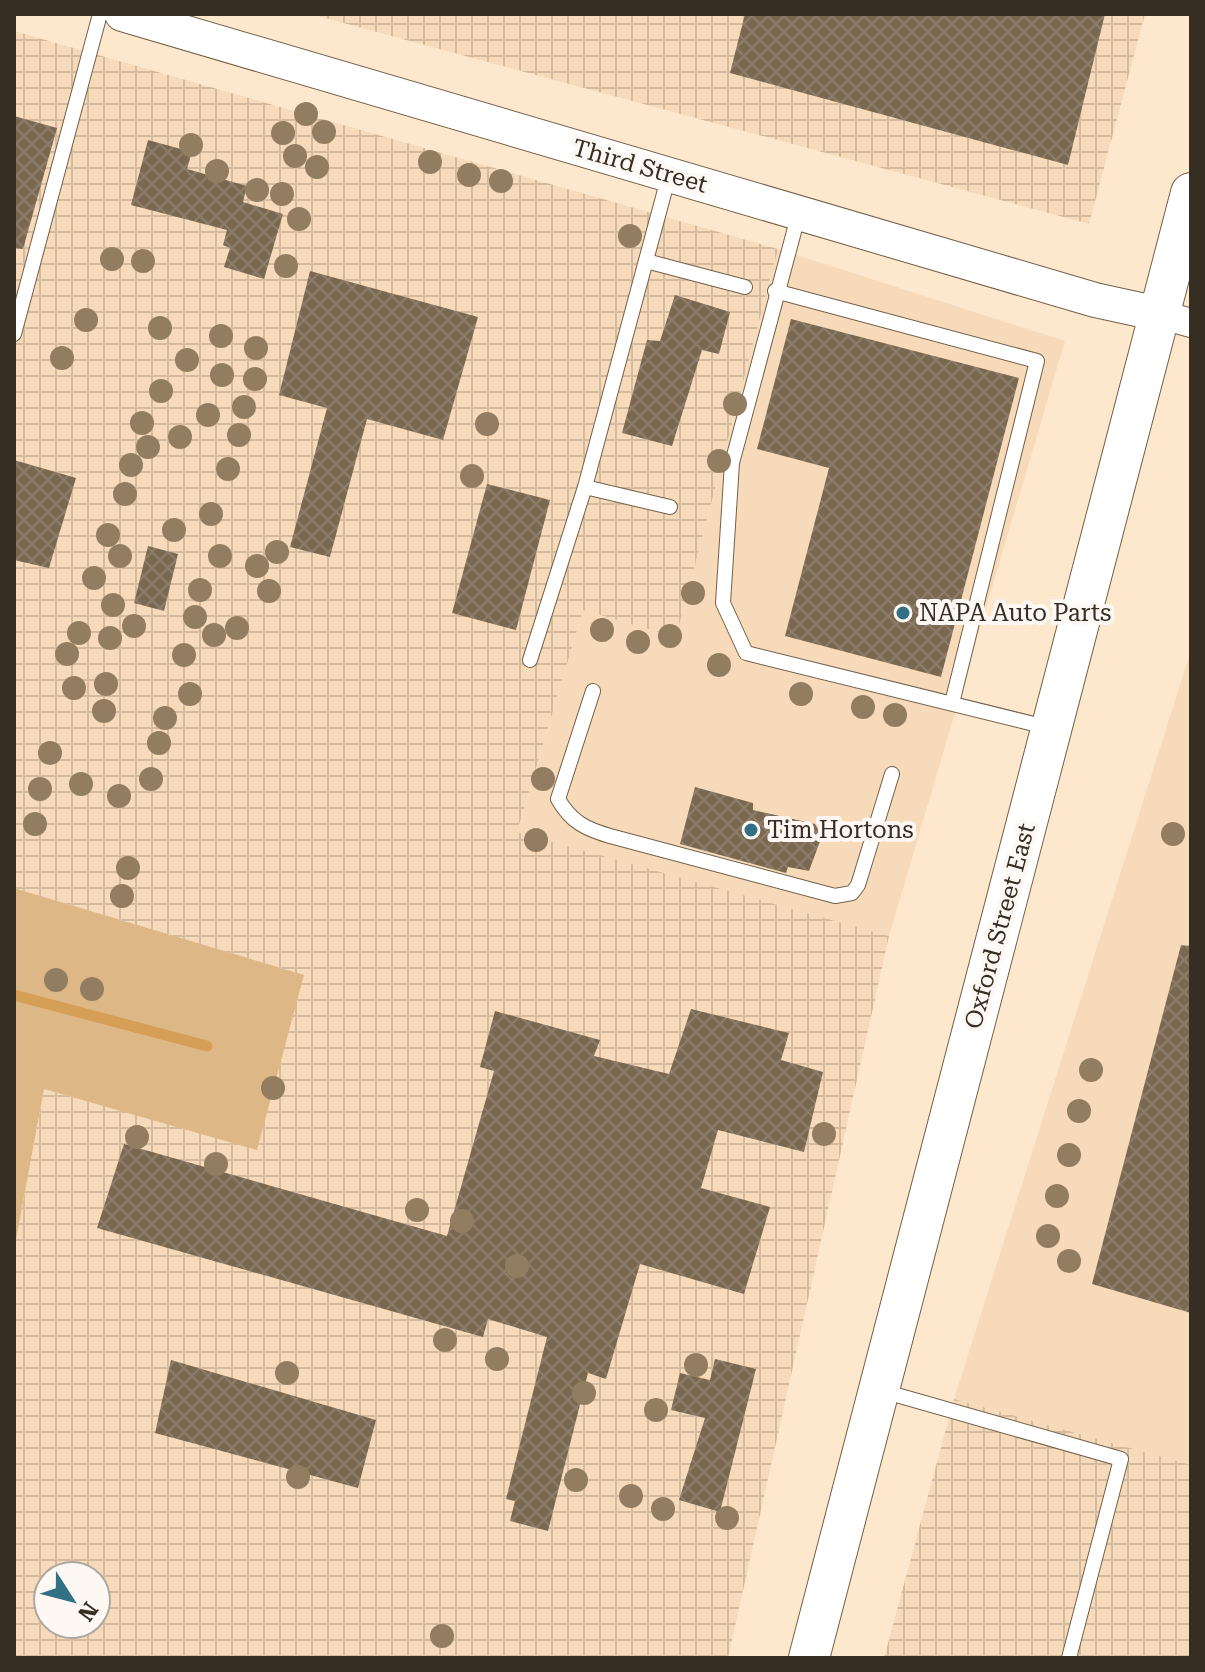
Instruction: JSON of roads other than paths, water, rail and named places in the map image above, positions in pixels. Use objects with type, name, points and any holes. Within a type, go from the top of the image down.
[{"type":"main road","name":"Oxford Street East","points":[[809,1658],[1051,728],[1175,319],[1191,193]]},
{"type":"street","name":"Third Street","points":[[122,14],[157,19],[669,175],[1095,300],[1175,319]]},
{"type":"lane","points":[[14,334],[100,14]]},
{"type":"lane","points":[[530,660],[585,487],[669,175]]},
{"type":"lane","points":[[799,213],[775,291],[732,463],[723,603],[746,653],[1051,728]]},
{"type":"lane","points":[[646,261],[745,287]]},
{"type":"lane","points":[[775,291],[1037,361],[952,703]]},
{"type":"lane","points":[[585,487],[670,507]]},
{"type":"lane","points":[[593,691],[558,799],[568,817],[599,833],[835,896],[852,893],[858,885],[892,774]]},
{"type":"lane","points":[[879,1390],[1121,1459],[1069,1658]]},
{"type":"waterway","points":[[14,995],[207,1046]]},
{"type":"place","name":"NAPA Auto Parts","points":[[903,613]]},
{"type":"place","name":"Tim Hortons","points":[[751,830]]}]
